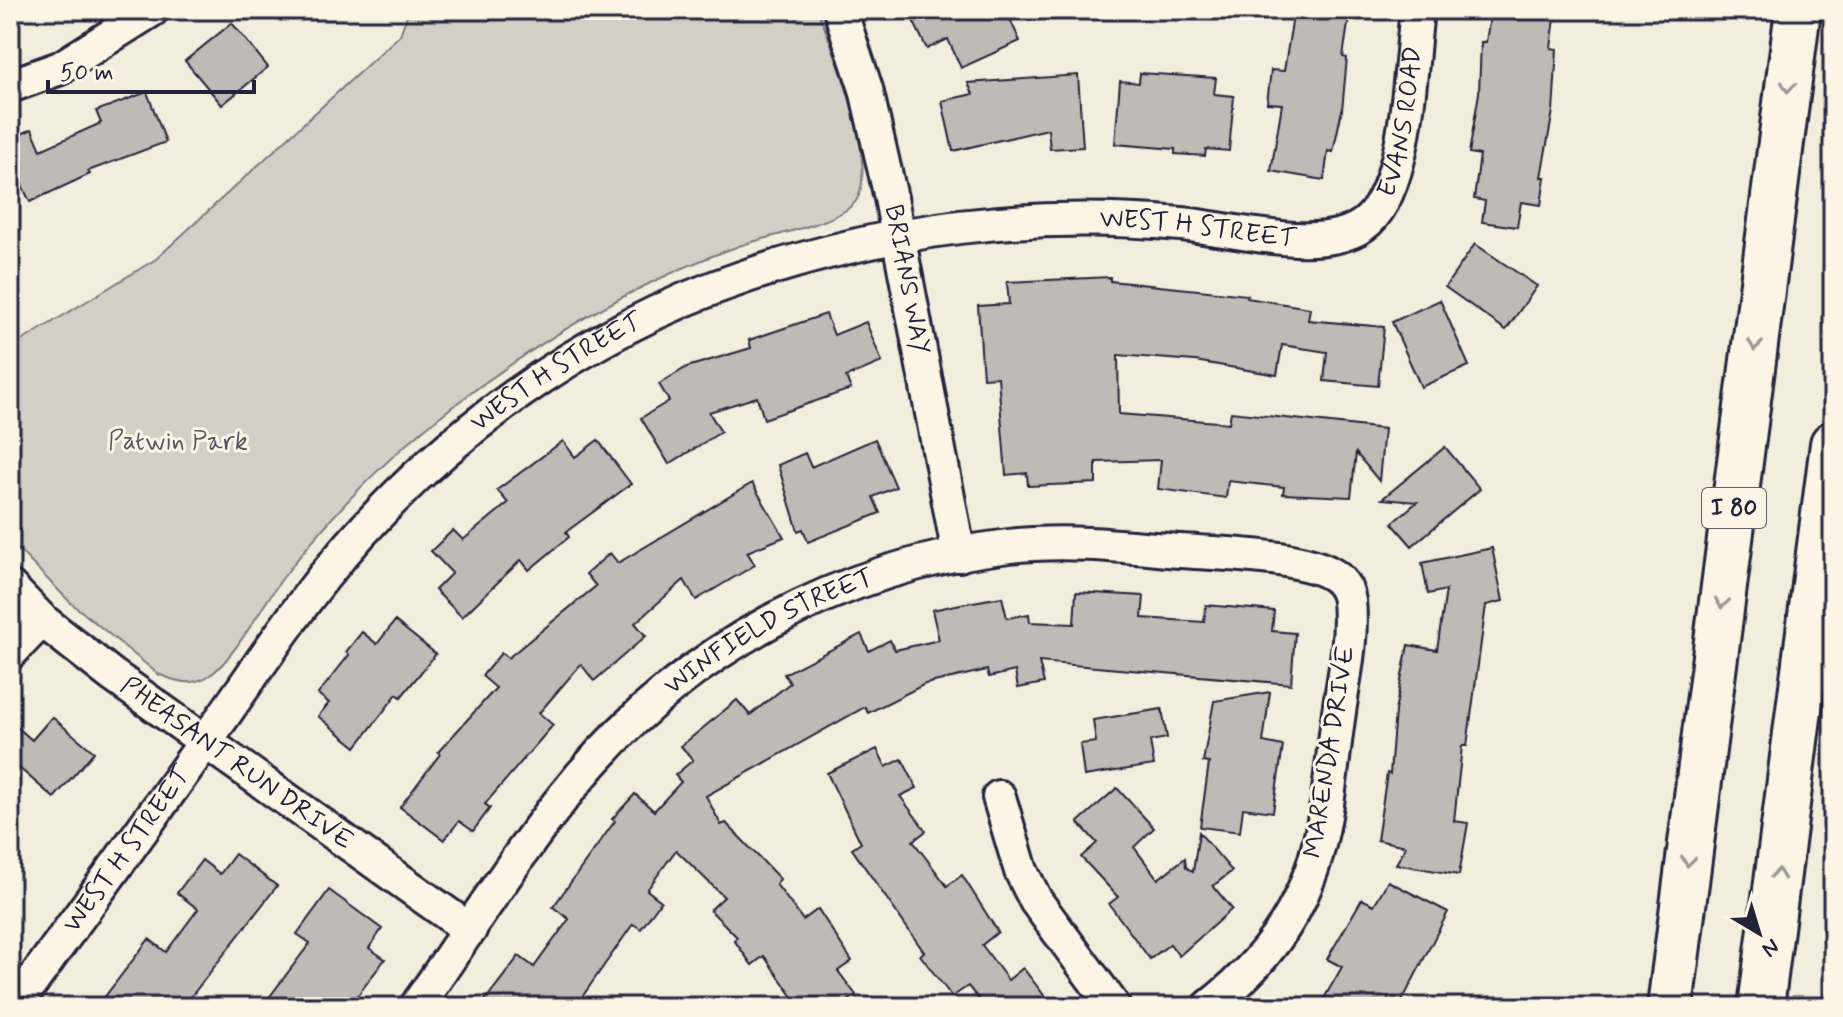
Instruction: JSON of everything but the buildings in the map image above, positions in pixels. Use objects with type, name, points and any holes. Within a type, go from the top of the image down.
[{"type":"highway","name":"I 80","points":[[1670,1007],[1798,10]]},
{"type":"highway","points":[[1761,1007],[1833,444]]},
{"type":"street","points":[[10,86],[60,68],[152,10]]},
{"type":"street","name":"BRIANS WAY","points":[[840,10],[866,89],[959,555]]},
{"type":"street","name":"EVANS ROAD","points":[[1365,224],[1392,186],[1417,10]]},
{"type":"street","name":"WEST H STREET","points":[[14,1007],[323,578],[381,511],[442,453],[564,363],[697,295],[820,253],[897,234],[1007,220],[1073,218],[1183,224],[1319,240],[1344,235],[1365,224]]},
{"type":"street","name":"WINFIELD STREET","points":[[416,1007],[576,781],[620,732],[675,683],[747,633],[811,599],[887,572],[1011,546],[1098,544],[1275,558]]},
{"type":"street","name":"MARENDA DRIVE","points":[[1209,1007],[1250,972],[1294,910],[1312,869],[1325,813],[1350,631],[1348,595],[1337,577],[1275,558]]},
{"type":"street","name":"PHEASANT RUN DRIVE","points":[[10,587],[42,620],[205,743],[470,930]]},
{"type":"street","points":[[10,653],[42,620]]},
{"type":"street","points":[[999,797],[1021,871],[1036,901],[1114,1007]]},
{"type":"green space","name":"Patwin Park","points":[[409,10],[817,10],[843,77],[858,135],[862,184],[856,201],[835,216],[701,260],[627,294],[522,357],[408,443],[341,508],[275,589],[219,668],[197,681],[184,682],[165,677],[70,602],[10,541],[10,348],[156,259],[400,35]]}]
